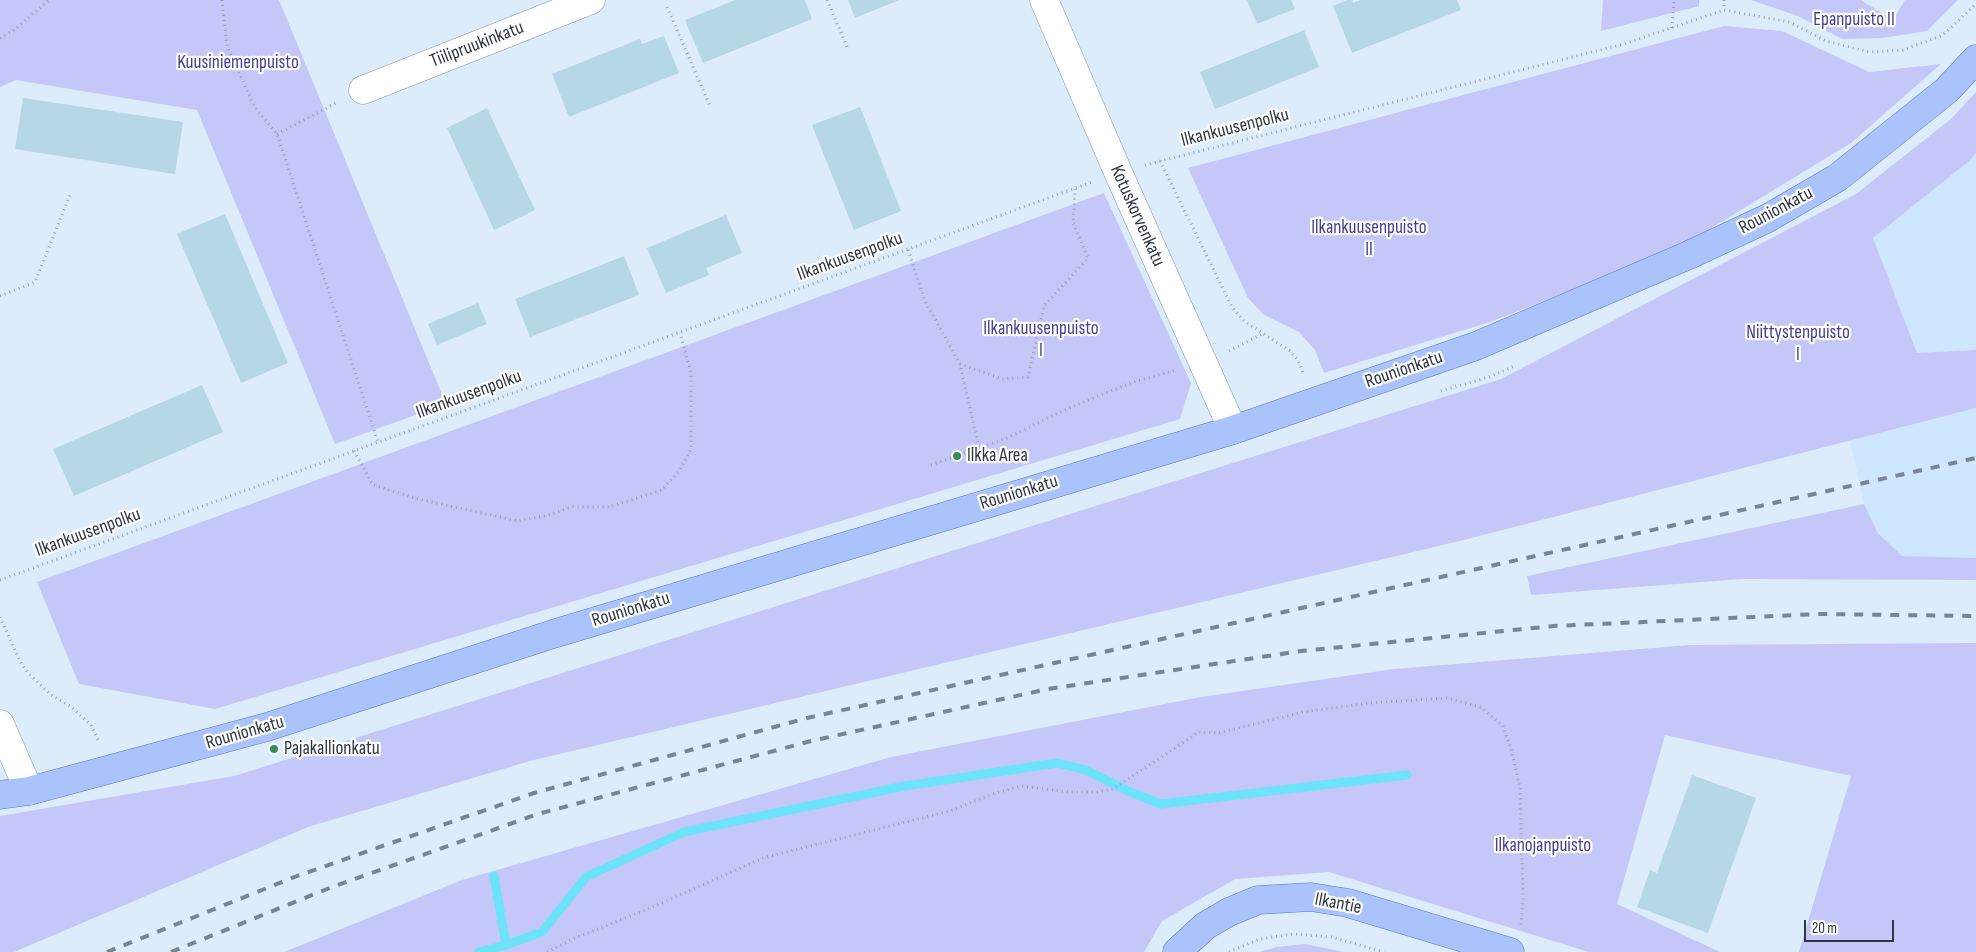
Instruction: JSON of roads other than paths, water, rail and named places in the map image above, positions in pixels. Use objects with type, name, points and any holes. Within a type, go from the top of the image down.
[{"type":"main road","name":"Rounionkatu","points":[[0,795],[29,791],[267,727],[553,634],[1233,430],[1476,346],[1689,255],[1768,218],[1837,178],[1947,90],[1976,59]]},
{"type":"main road","name":"Ilkantie","points":[[1177,952],[1205,926],[1228,912],[1258,900],[1311,897],[1348,903],[1515,943]]},
{"type":"street","name":"Tiilipruukinkatu","points":[[362,90],[591,0]]},
{"type":"street","name":"Kotuskorvenkatu","points":[[1044,0],[1233,430]]},
{"type":"street","points":[[0,724],[29,791]]},
{"type":"waterway","points":[[506,945],[542,932],[586,877],[684,832],[905,786],[1057,763],[1086,770],[1128,791],[1161,804],[1407,775]]},
{"type":"waterway","points":[[479,952],[506,945],[494,876]]},
{"type":"railway","points":[[107,952],[297,876],[534,793],[807,718],[1976,458]]},
{"type":"railway","points":[[171,952],[332,887],[538,814],[811,741],[1048,689],[1301,651],[1554,626],[1819,614],[1976,616]]},
{"type":"place","name":"Ilkka Area","points":[[957,456]]},
{"type":"place","name":"Pajakallionkatu","points":[[274,749]]},
{"type":"park label","name":"Epanpuisto II","points":[[1854,20]]},
{"type":"park label","name":"Kuusiniemenpuisto","points":[[238,63]]},
{"type":"park label","name":"Ilkankuusenpuisto II","points":[[1369,239]]},
{"type":"park label","name":"Ilkankuusenpuisto I","points":[[1041,340]]},
{"type":"park label","name":"Niittystenpuisto I","points":[[1798,344]]},
{"type":"park label","name":"Ilkanojanpuisto","points":[[1543,846]]}]
